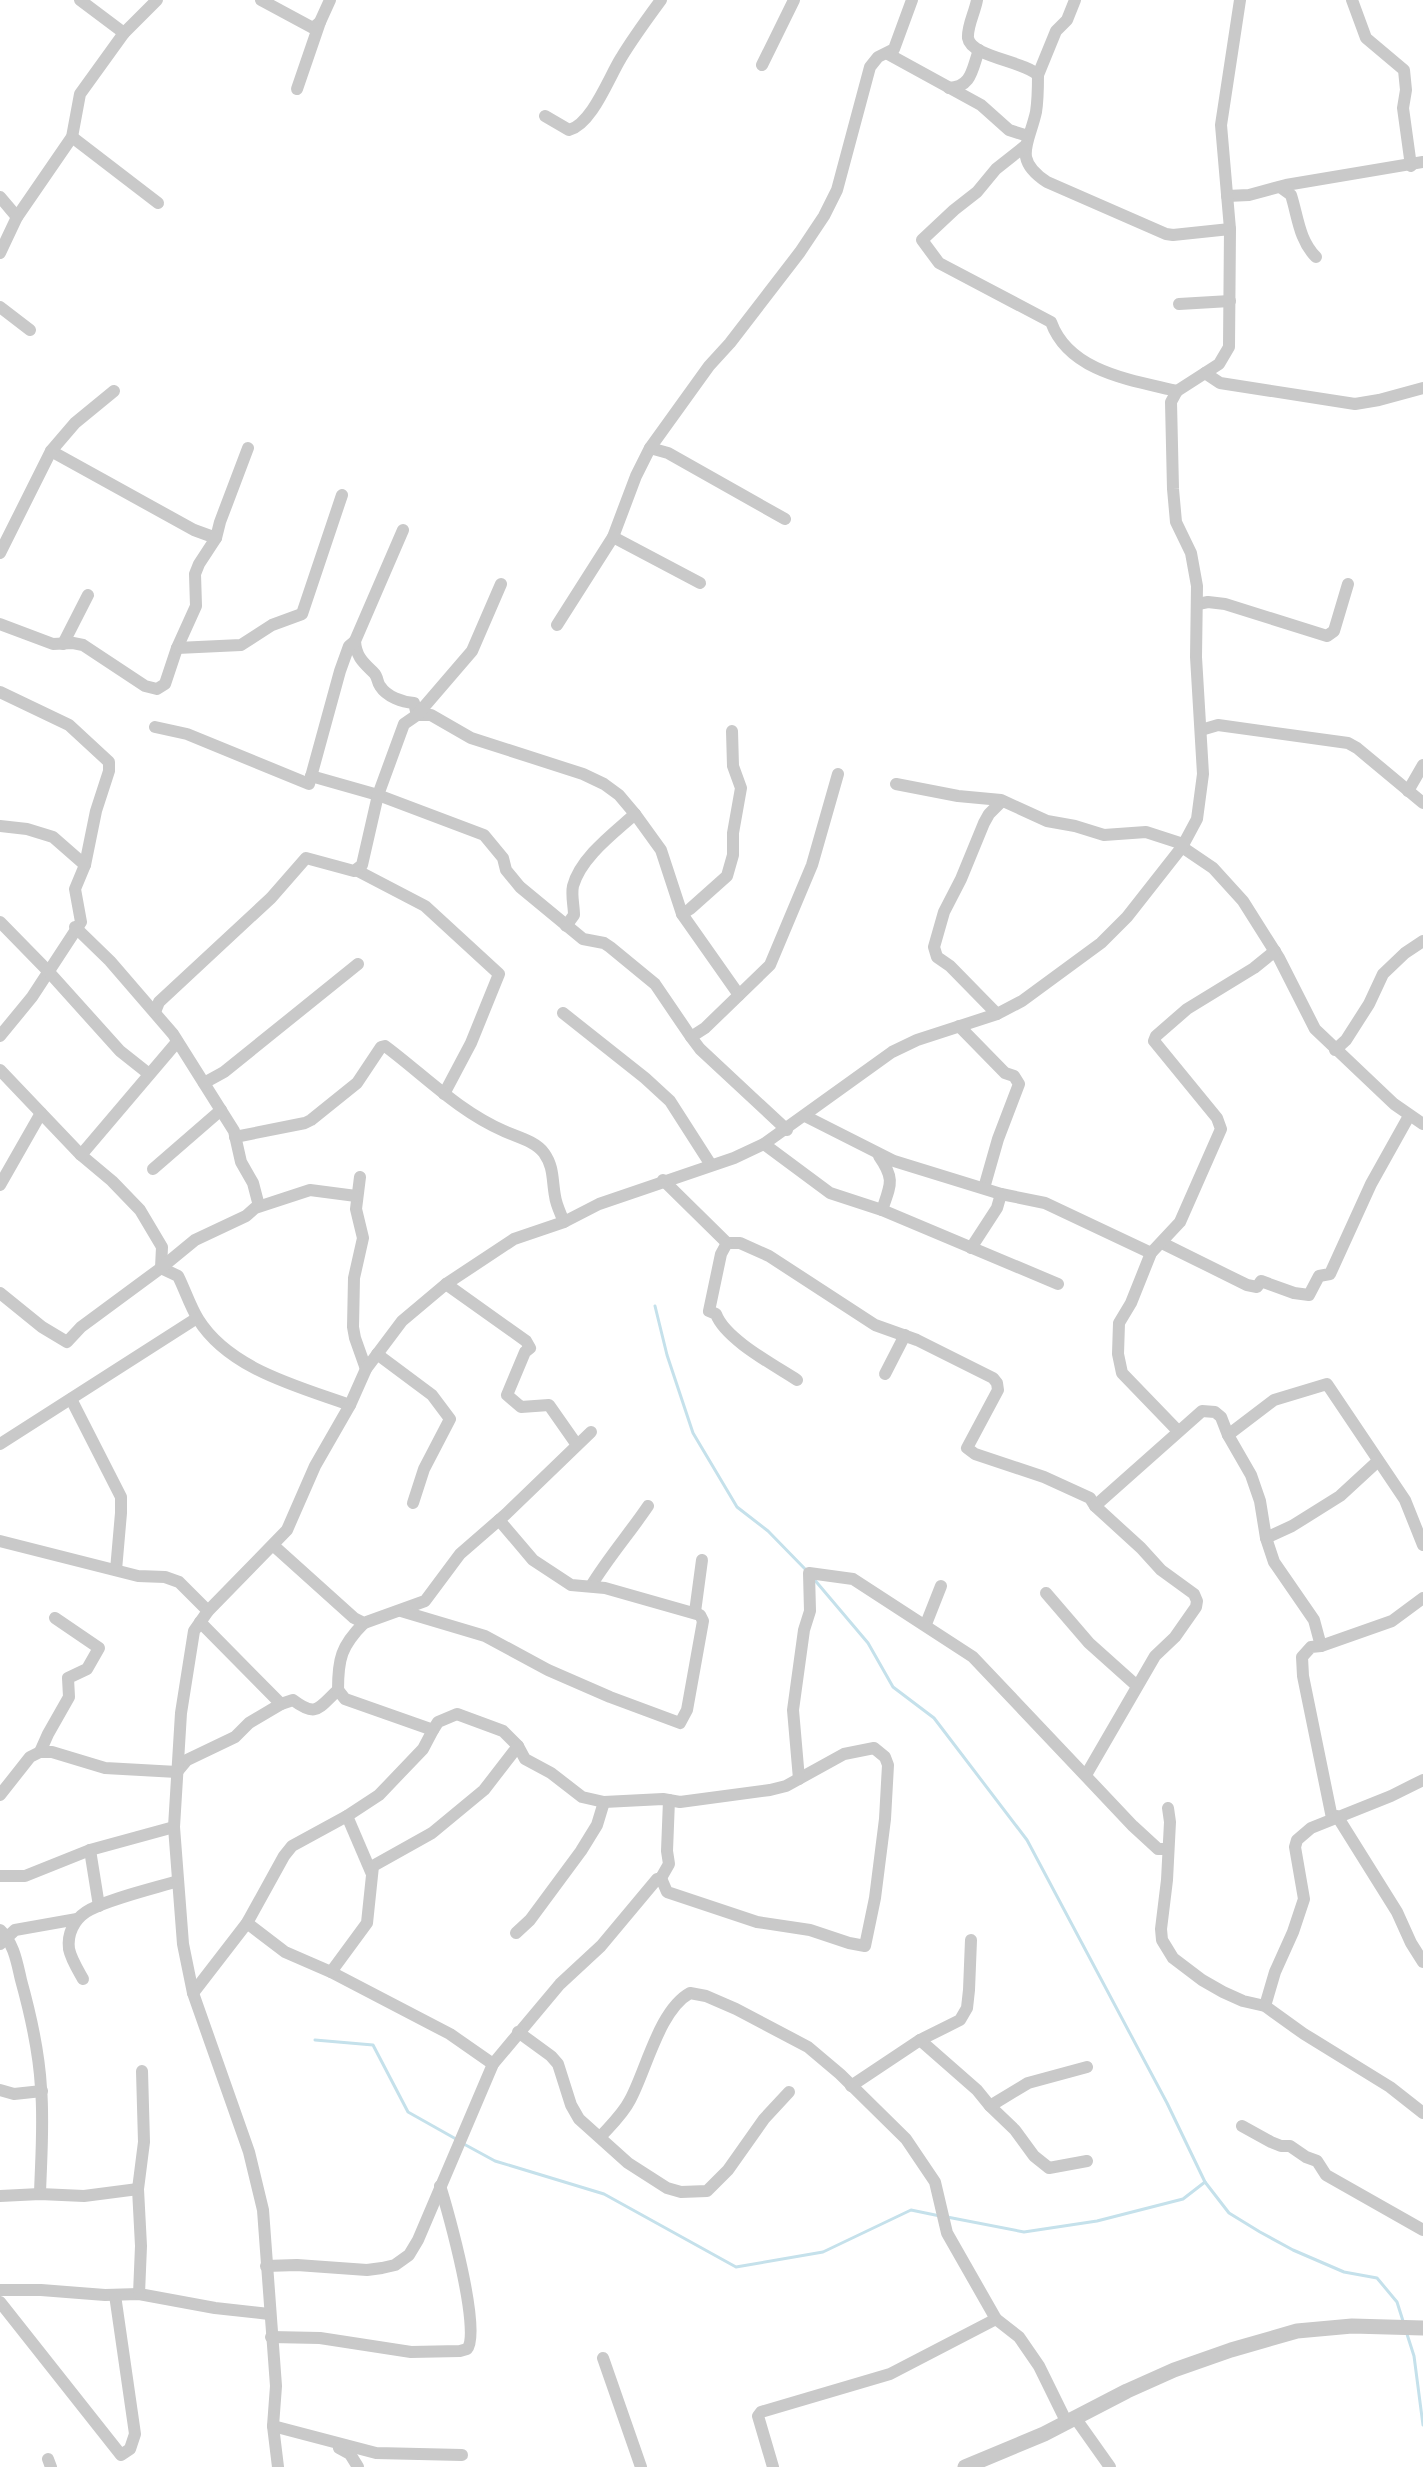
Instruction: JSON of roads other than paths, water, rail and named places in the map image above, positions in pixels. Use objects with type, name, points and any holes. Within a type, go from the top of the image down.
[{"type":"street","points":[[80,0],[124,33]]},
{"type":"street","points":[[0,253],[17,217],[72,137],[80,94],[124,33],[157,0]]},
{"type":"street","points":[[261,0],[313,28],[320,22]]},
{"type":"street","points":[[297,89],[330,0]]},
{"type":"street","points":[[545,116],[569,130],[580,125],[597,102],[619,60],[662,0]]},
{"type":"street","points":[[762,65],[794,0]]},
{"type":"street","points":[[557,625],[613,537],[636,476],[650,448],[709,366],[730,343],[800,252],[824,216],[837,190],[870,67],[878,57],[894,49],[912,0]]},
{"type":"street","points":[[976,0],[968,40],[980,50],[1030,67],[1038,75]]},
{"type":"street","points":[[1075,0],[1067,20],[1056,31],[1038,75],[1035,114],[1026,141],[1025,156],[1030,166],[1037,176],[1047,182],[1158,231],[1173,235],[1230,229]]},
{"type":"street","points":[[278,2467],[273,2426],[276,2386],[263,2210],[249,2152],[193,1993],[183,1944],[174,1827],[181,1713],[192,1638],[208,1611],[274,1546],[287,1530],[315,1466],[350,1405],[366,1369],[402,1322],[446,1284],[499,1246],[514,1239],[564,1222],[599,1204],[663,1180],[734,1158],[764,1144],[787,1130],[843,1085],[892,1052],[917,1040],[997,1014],[1022,1001],[1101,943],[1127,917],[1182,845],[1197,819],[1203,774],[1196,657],[1197,586],[1191,553],[1176,522],[1171,402],[1177,391],[1219,364],[1229,347],[1230,229],[1221,125],[1240,0]]},
{"type":"street","points":[[1352,0],[1366,38],[1404,70],[1406,90],[1403,108],[1416,165],[1423,175]]},
{"type":"street","points":[[948,88],[963,86],[968,81],[980,50]]},
{"type":"street","points":[[888,54],[988,110],[1026,141]]},
{"type":"street","points":[[72,137],[158,203]]},
{"type":"street","points":[[1026,141],[996,169],[977,192],[922,240],[939,263],[1051,322],[1056,336],[1087,364],[1113,375],[1177,391]]},
{"type":"street","points":[[1227,196],[1249,195],[1280,187],[1416,165]]},
{"type":"street","points":[[1280,187],[1291,195],[1296,219],[1304,240],[1316,257]]},
{"type":"street","points":[[0,197],[17,217]]},
{"type":"street","points":[[1179,304],[1230,302]]},
{"type":"street","points":[[0,307],[30,330]]},
{"type":"street","points":[[1205,373],[1220,383],[1355,404],[1423,388]]},
{"type":"street","points":[[0,553],[51,451],[75,423],[114,391]]},
{"type":"street","points":[[0,624],[53,644],[83,645],[145,686],[157,689],[165,684],[195,606],[195,574],[216,538],[249,448]]},
{"type":"street","points":[[650,448],[668,453],[785,519]]},
{"type":"street","points":[[51,451],[194,530],[216,538]]},
{"type":"street","points":[[177,648],[241,645],[272,625],[302,614],[342,495]]},
{"type":"street","points":[[155,727],[187,734],[309,784],[349,646],[355,641],[403,530]]},
{"type":"street","points":[[613,537],[700,583]]},
{"type":"street","points":[[356,870],[364,860],[378,795],[404,724],[417,715],[472,651],[501,584]]},
{"type":"street","points":[[1198,604],[1208,602],[1225,604],[1327,636],[1334,631],[1348,584]]},
{"type":"street","points":[[63,644],[88,595]]},
{"type":"street","points":[[355,641],[360,659],[376,675],[380,686],[394,698],[414,704],[417,715]]},
{"type":"street","points":[[0,692],[69,725],[109,762],[109,771],[96,811],[84,864],[75,888],[81,922],[75,927],[32,997],[0,1036]]},
{"type":"street","points":[[417,715],[431,715],[471,738],[583,774],[611,790],[635,814],[661,850],[682,914],[739,995]]},
{"type":"street","points":[[1201,730],[1218,725],[1348,743],[1423,803]]},
{"type":"street","points":[[682,914],[727,876],[741,788],[733,766],[732,731]]},
{"type":"street","points":[[1408,791],[1423,765]]},
{"type":"street","points":[[691,1037],[705,1028],[770,965],[812,865],[838,774]]},
{"type":"street","points":[[311,776],[378,795],[484,835],[503,858],[506,870],[520,887],[583,939],[604,943],[655,984],[700,1049],[787,1130]]},
{"type":"street","points":[[896,784],[1002,801],[1047,821],[1076,826],[1104,835],[1146,832],[1182,845],[1213,868],[1243,902],[1275,951],[1315,1029],[1335,1050],[1409,1116],[1423,1124]]},
{"type":"street","points":[[997,1014],[951,966],[937,957],[934,947],[944,912],[961,879],[984,823],[989,814],[1002,801]]},
{"type":"street","points":[[566,926],[574,915],[572,888],[593,852],[635,814]]},
{"type":"street","points":[[0,826],[27,829],[53,837],[84,864]]},
{"type":"street","points":[[155,1012],[159,1002],[271,898],[306,858],[356,870],[424,906],[499,974],[471,1043],[444,1094]]},
{"type":"street","points":[[0,922],[120,1051],[150,1074]]},
{"type":"street","points":[[75,927],[110,961],[155,1012],[177,1042],[234,1131],[241,1162],[253,1183],[259,1206]]},
{"type":"street","points":[[1335,1050],[1346,1040],[1369,1004],[1383,974],[1405,953],[1423,941]]},
{"type":"street","points":[[1178,1431],[1122,1373],[1118,1360],[1119,1323],[1131,1303],[1151,1253],[1180,1222],[1221,1129],[1217,1118],[1154,1041],[1156,1036],[1187,1009],[1254,968],[1275,951]]},
{"type":"street","points":[[204,1083],[224,1072],[358,964]]},
{"type":"street","points":[[563,1013],[645,1078],[670,1101],[711,1165]]},
{"type":"street","points":[[959,1026],[1005,1073],[1014,1076],[1019,1084],[998,1139],[984,1188]]},
{"type":"street","points":[[81,1155],[177,1042]]},
{"type":"street","points":[[235,1137],[311,1120],[357,1083],[381,1047],[384,1046],[481,1121],[537,1146],[551,1166],[555,1195],[564,1222]]},
{"type":"street","points":[[0,1070],[81,1155],[112,1180],[140,1210],[162,1247],[161,1268]]},
{"type":"street","points":[[153,1169],[221,1110]]},
{"type":"street","points":[[0,1185],[41,1113]]},
{"type":"street","points":[[805,1116],[879,1155],[1002,1194],[1053,1206],[1151,1253]]},
{"type":"street","points":[[1162,1243],[1247,1285],[1257,1287],[1261,1281],[1294,1293],[1309,1295],[1319,1276],[1330,1274],[1371,1184],[1409,1116]]},
{"type":"street","points":[[764,1144],[830,1193],[882,1210],[1058,1284]]},
{"type":"street","points":[[879,1155],[888,1168],[892,1180],[882,1210]]},
{"type":"street","points":[[360,1177],[356,1196],[363,1238],[354,1278],[353,1327],[366,1369]]},
{"type":"street","points":[[663,1180],[727,1243],[740,1243],[769,1256],[868,1321],[957,1359],[998,1383],[998,1390],[967,1448],[975,1454],[1044,1477],[1090,1498],[1095,1506],[1141,1548],[1161,1570],[1194,1594],[1197,1601],[1196,1607],[1174,1637],[1155,1656],[1086,1774]]},
{"type":"street","points":[[0,1293],[42,1326],[67,1342],[81,1327],[195,1240],[246,1216],[259,1206],[310,1190],[356,1196]]},
{"type":"street","points":[[971,1248],[997,1208],[1002,1194]]},
{"type":"street","points":[[727,1243],[721,1254],[709,1311],[716,1314],[720,1325],[797,1380]]},
{"type":"street","points":[[161,1268],[178,1276],[197,1318],[210,1335],[229,1351],[261,1371],[350,1405]]},
{"type":"street","points":[[446,1284],[526,1341],[530,1348],[525,1352],[507,1395],[521,1407],[549,1405],[577,1445]]},
{"type":"street","points":[[0,1444],[197,1318]]},
{"type":"street","points":[[885,1374],[905,1335]]},
{"type":"street","points":[[377,1354],[432,1395],[450,1419],[424,1469],[413,1503]]},
{"type":"street","points":[[1228,1435],[1274,1400],[1327,1384],[1405,1500],[1423,1545]]},
{"type":"street","points":[[71,1399],[121,1497],[122,1513],[116,1570]]},
{"type":"street","points":[[1095,1506],[1202,1411],[1215,1412],[1221,1417],[1228,1435],[1251,1475],[1260,1502],[1266,1538],[1274,1562],[1314,1620],[1321,1646]]},
{"type":"street","points":[[433,1730],[345,1700],[338,1690],[338,1662],[353,1634],[364,1623],[425,1601],[460,1554],[591,1432]]},
{"type":"street","points":[[1266,1538],[1292,1526],[1340,1496],[1378,1461]]},
{"type":"street","points":[[591,1586],[609,1556],[626,1539],[648,1506]]},
{"type":"street","points":[[401,1611],[486,1636],[548,1670],[610,1697],[680,1723],[687,1710],[703,1621],[694,1612],[591,1586],[571,1585],[533,1560],[499,1520]]},
{"type":"street","points":[[0,1541],[138,1576],[165,1576],[179,1581],[208,1611]]},
{"type":"street","points":[[274,1546],[354,1618],[364,1623]]},
{"type":"street","points":[[694,1612],[702,1560]]},
{"type":"street","points":[[799,1779],[793,1710],[804,1630],[810,1611],[809,1573],[853,1579],[926,1624],[973,1657],[1133,1826],[1158,1849],[1167,1849]]},
{"type":"street","points":[[926,1624],[941,1586]]},
{"type":"street","points":[[1046,1593],[1089,1642],[1137,1686]]},
{"type":"street","points":[[1423,1598],[1392,1621],[1321,1646],[1311,1647],[1306,1651],[1301,1663],[1318,1759],[1335,1817],[1397,1912],[1411,1943],[1423,1962]]},
{"type":"street","points":[[40,1752],[69,1697],[68,1678],[87,1669],[99,1648],[55,1617]]},
{"type":"street","points":[[200,1622],[280,1704]]},
{"type":"street","points":[[177,1772],[187,1761],[234,1737],[249,1723],[280,1704],[293,1700],[303,1708],[310,1711],[316,1710],[338,1690]]},
{"type":"street","points":[[193,1993],[248,1923],[284,1856],[292,1846],[347,1816],[379,1795],[423,1749],[438,1722],[457,1714],[497,1727],[518,1746],[525,1759],[551,1773],[582,1797],[604,1802],[669,1800],[680,1802],[770,1790],[786,1786],[828,1761],[861,1749],[874,1748],[888,1764],[885,1819],[875,1898],[865,1946],[849,1943],[810,1929],[757,1922],[667,1892],[662,1878]]},
{"type":"street","points":[[331,1972],[367,1923],[373,1866],[432,1833],[484,1790],[518,1746]]},
{"type":"street","points":[[0,1795],[30,1757],[40,1752],[52,1752],[105,1768],[177,1772]]},
{"type":"street","points":[[1265,2006],[1275,1972],[1293,1932],[1304,1899],[1295,1847],[1297,1840],[1311,1828],[1391,1796],[1423,1780]]},
{"type":"street","points":[[266,2266],[297,2265],[367,2270],[395,2265],[409,2255],[418,2240],[493,2064],[561,1984],[601,1946],[652,1883],[662,1878],[669,1864],[667,1851],[669,1800]]},
{"type":"street","points":[[516,1933],[530,1920],[581,1851],[597,1825],[604,1802]]},
{"type":"street","points":[[1168,1809],[1170,1822],[1167,1880],[1161,1929],[1162,1940],[1173,1958],[1202,1980],[1244,2001],[1265,2006],[1304,2034],[1421,2107]]},
{"type":"street","points":[[347,1816],[371,1872]]},
{"type":"street","points":[[0,1876],[25,1876],[90,1850],[174,1827]]},
{"type":"street","points":[[90,1850],[99,1906]]},
{"type":"street","points":[[83,1979],[69,1949],[71,1929],[77,1919],[99,1906],[178,1881]]},
{"type":"street","points":[[40,2194],[42,2091],[33,2024],[14,1953],[2,1937],[15,1930],[77,1919]]},
{"type":"street","points":[[248,1923],[285,1952],[331,1972],[450,2034],[493,2064]]},
{"type":"street","points":[[851,2086],[920,2040],[960,2020],[966,2008],[971,1975],[971,1940]]},
{"type":"street","points":[[601,2136],[632,2098],[660,2030],[679,2002],[690,1993],[706,1996],[736,2009],[808,2047],[906,2139],[935,2182],[947,2233],[996,2319],[1020,2337],[1071,2421],[1110,2467]]},
{"type":"street","points":[[518,2032],[551,2056],[564,2080],[579,2119],[601,2136],[628,2163],[667,2188],[681,2192],[706,2191],[728,2170],[764,2119],[789,2092]]},
{"type":"street","points":[[920,2040],[977,2090],[1015,2130],[1034,2156],[1049,2169],[1087,2161]]},
{"type":"street","points":[[990,2106],[1028,2083],[1087,2067]]},
{"type":"street","points":[[139,2294],[141,2246],[138,2189],[144,2142],[142,2071]]},
{"type":"street","points":[[0,2090],[14,2094],[42,2091]]},
{"type":"street","points":[[1242,2126],[1271,2142],[1281,2146],[1290,2146],[1317,2161],[1326,2175],[1423,2230]]},
{"type":"street","points":[[271,2337],[320,2338],[411,2352],[467,2349],[473,2338],[468,2302],[448,2211],[440,2186]]},
{"type":"street","points":[[0,2196],[40,2194],[84,2196],[138,2189]]},
{"type":"street","points":[[0,2290],[139,2294],[214,2308],[269,2314]]},
{"type":"street","points":[[0,2302],[121,2455],[130,2449],[135,2434],[116,2295]]},
{"type":"street","points":[[773,2467],[758,2416],[761,2412],[890,2374],[996,2319]]},
{"type":"street","points":[[965,2467],[1071,2421],[1127,2391],[1174,2370],[1231,2350],[1297,2331],[1352,2325],[1423,2328]]},
{"type":"street","points":[[603,2358],[640,2467]]},
{"type":"street","points":[[273,2426],[376,2453],[462,2455]]},
{"type":"street","points":[[321,2439],[350,2454],[358,2467]]},
{"type":"waterway","points":[[655,1306],[667,1355],[693,1433],[737,1507],[768,1531],[807,1571]]},
{"type":"waterway","points":[[813,1578],[868,1643],[893,1687],[934,1718],[1027,1840],[1167,2103],[1205,2182],[1229,2213],[1293,2250],[1344,2272],[1377,2278],[1397,2302],[1403,2321]]},
{"type":"waterway","points":[[315,2040],[373,2045],[408,2112],[456,2139]]},
{"type":"waterway","points":[[462,2143],[495,2161],[604,2194],[736,2267],[823,2252],[911,2210],[940,2216]]},
{"type":"waterway","points":[[947,2217],[1024,2232],[1097,2221],[1183,2199],[1205,2182]]},
{"type":"waterway","points":[[1406,2331],[1414,2356],[1423,2425]]}]
